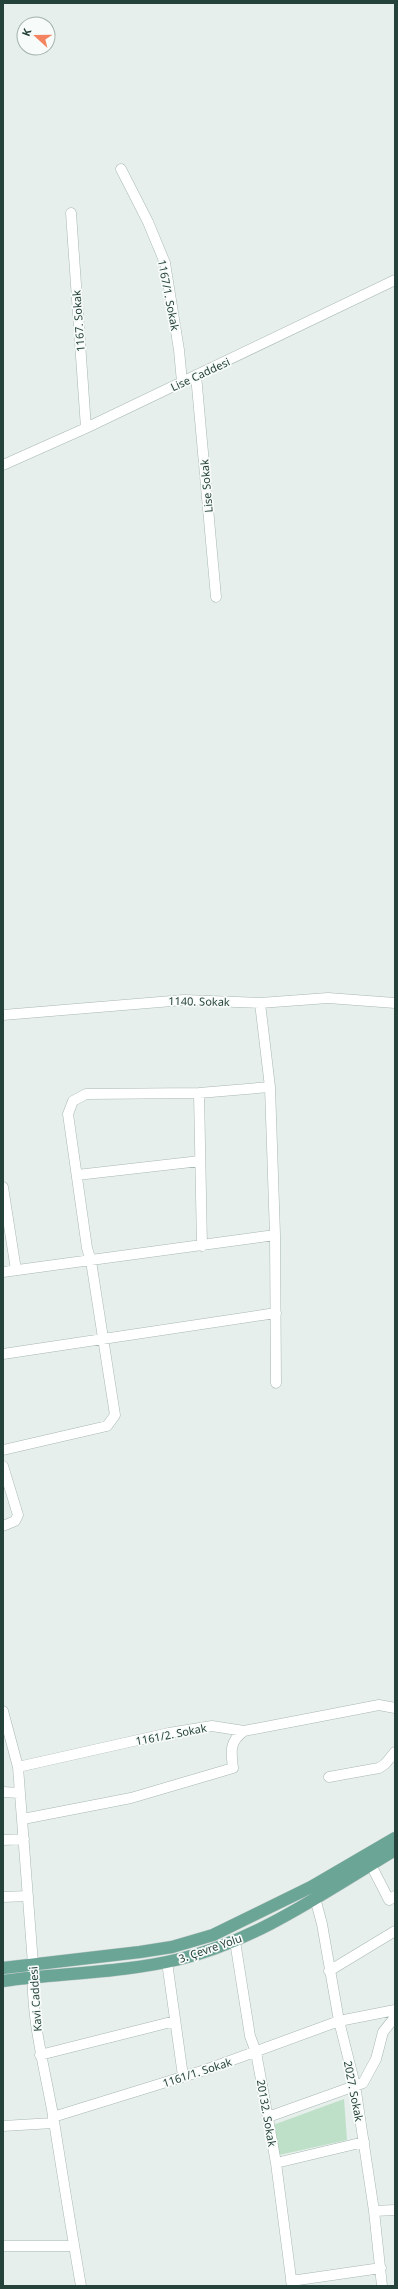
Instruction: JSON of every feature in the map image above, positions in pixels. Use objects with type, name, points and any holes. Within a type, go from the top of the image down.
[{"type":"main road","name":"3. Çevre Yolu","points":[[3,1968],[166,1948],[213,1934],[311,1887],[395,1838]]},
{"type":"main road","name":"3. Çevre Yolu","points":[[3,1981],[167,1962],[235,1941],[315,1898],[395,1850]]},
{"type":"street","name":"1167/1. Sokak","points":[[121,169],[148,222],[166,263],[180,350],[182,382]]},
{"type":"street","name":"1167. Sokak","points":[[71,213],[86,428]]},
{"type":"street","name":"Lise Caddesi","points":[[3,465],[86,428],[395,280]]},
{"type":"street","name":"Lise Sokak","points":[[196,375],[216,597]]},
{"type":"street","name":"1140. Sokak","points":[[3,1015],[184,1000],[260,1003],[328,998],[395,1003]]},
{"type":"street","points":[[260,1003],[270,1087],[276,1313],[276,1383]]},
{"type":"street","points":[[3,1450],[107,1426],[111,1423],[115,1410],[76,1175],[68,1114],[71,1104],[79,1096],[110,1093],[199,1093],[270,1087]]},
{"type":"street","points":[[199,1093],[202,1246]]},
{"type":"street","points":[[76,1175],[200,1161]]},
{"type":"street","points":[[3,1187],[16,1270]]},
{"type":"street","points":[[3,1272],[274,1235]]},
{"type":"street","points":[[3,1354],[104,1339],[176,1326],[276,1313]]},
{"type":"street","points":[[3,1466],[18,1515],[15,1522],[3,1526]]},
{"type":"street","name":"1161/2. Sokak","points":[[18,1767],[168,1733],[212,1726],[244,1731],[379,1705],[395,1708]]},
{"type":"street","name":"Kavi Caddesi","points":[[3,1711],[6,1731],[18,1767],[33,1964],[32,1977],[40,2055],[53,2120],[81,2286]]},
{"type":"street","points":[[23,1819],[132,1798],[233,1768],[231,1747],[235,1738],[244,1731]]},
{"type":"street","points":[[329,1777],[379,1768],[385,1764],[395,1752]]},
{"type":"street","points":[[3,1792],[19,1793]]},
{"type":"street","points":[[3,1840],[24,1839]]},
{"type":"street","points":[[371,1865],[389,1900],[395,1896]]},
{"type":"street","points":[[3,1897],[28,1896]]},
{"type":"street","name":"2027. Sokak","points":[[315,1898],[322,1924],[329,1971],[339,2020],[355,2085],[374,2211],[382,2286]]},
{"type":"street","points":[[329,1971],[395,1931]]},
{"type":"street","name":"20132. Sokak","points":[[235,1941],[250,2036],[256,2052],[276,2163],[292,2283]]},
{"type":"street","points":[[167,1962],[183,2076]]},
{"type":"street","name":"1161/1. Sokak","points":[[3,2126],[53,2120],[256,2052],[339,2020],[395,2010]]},
{"type":"street","points":[[268,2117],[363,2083],[376,2059],[383,2032],[395,2017]]},
{"type":"street","points":[[40,2055],[175,2021]]},
{"type":"street","points":[[276,2163],[364,2142]]},
{"type":"street","points":[[374,2211],[395,2210]]},
{"type":"street","points":[[3,2246],[74,2246]]},
{"type":"street","points":[[292,2283],[381,2268]]},
{"type":"green space","points":[[344,2099],[347,2140],[279,2155],[273,2125]]}]
